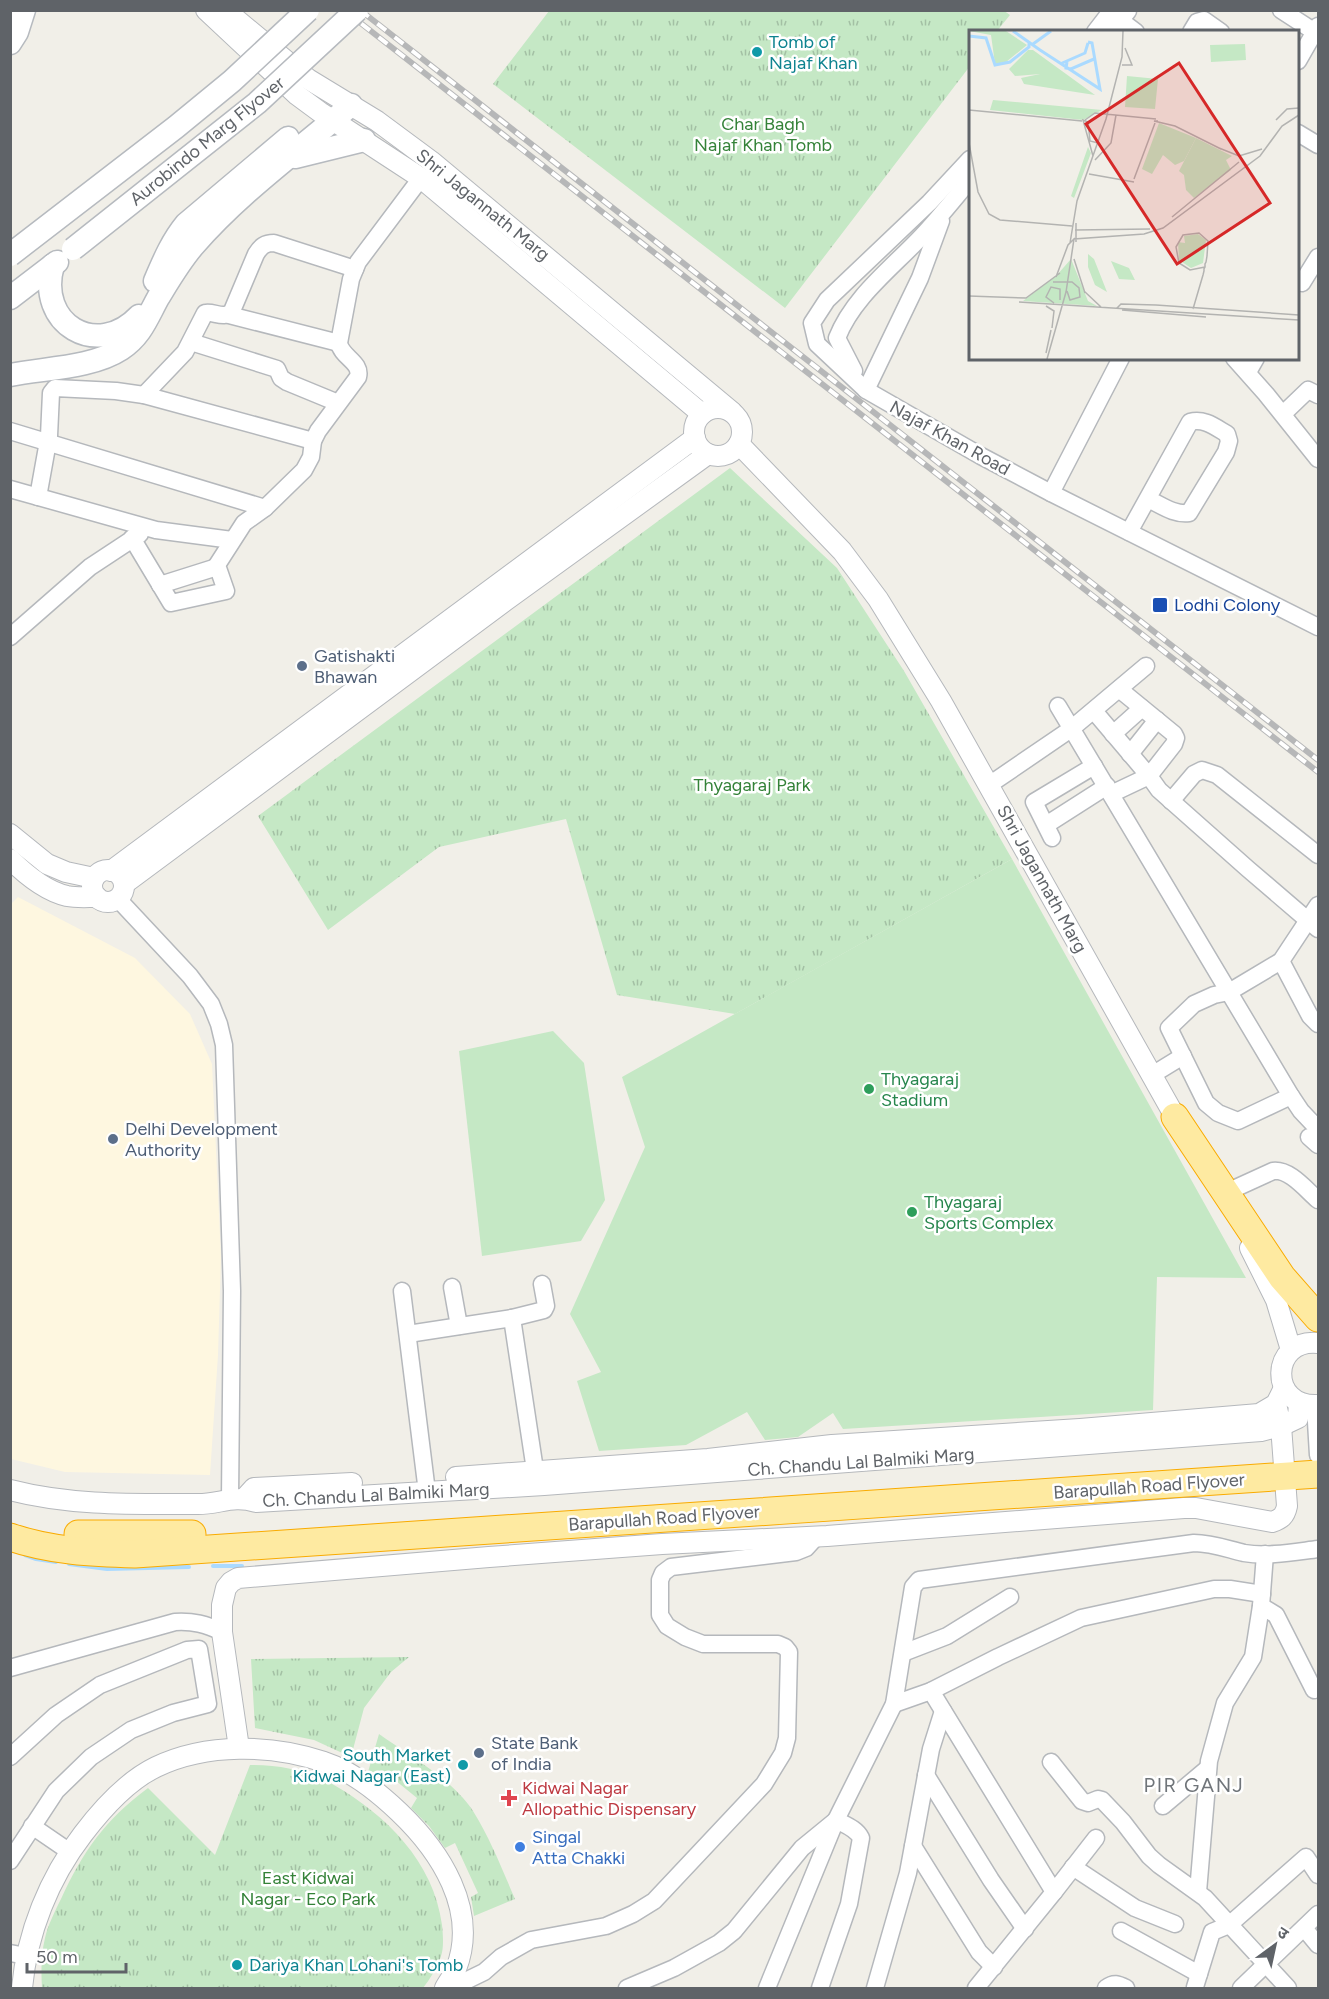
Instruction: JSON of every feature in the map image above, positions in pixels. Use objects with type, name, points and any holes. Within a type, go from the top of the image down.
[{"type":"highway","points":[[1175,1117],[1282,1276],[1318,1318]]},
{"type":"highway","name":"Barapullah Road Flyover","points":[[10,1521],[38,1529],[86,1535],[203,1534],[755,1494],[1144,1470],[1318,1455]]},
{"type":"highway","name":"Barapullah Road Flyover","points":[[10,1537],[34,1545],[90,1553],[135,1554],[1318,1474]]},
{"type":"main road","name":"Aurobindo Marg Flyover","points":[[10,255],[232,81],[308,10]]},
{"type":"main road","name":"Aurobindo Marg Flyover","points":[[10,298],[257,103],[357,10]]},
{"type":"main road","points":[[10,43],[17,32],[19,17]]},
{"type":"main road","points":[[53,266],[49,292],[52,304],[68,326],[93,336],[106,336],[119,332],[140,316],[168,250],[186,224],[344,102]]},
{"type":"main road","points":[[10,375],[99,360],[120,350],[136,337],[183,258],[214,222],[287,159],[327,116]]},
{"type":"main road","points":[[287,159],[364,140]]},
{"type":"street","name":"Shri Jagannath Marg","points":[[207,10],[288,86],[327,116],[421,178],[702,414]]},
{"type":"street","name":"Shri Jagannath Marg","points":[[225,10],[308,79],[377,121],[431,161],[732,412]]},
{"type":"street","points":[[1281,10],[1317,31],[1299,59]]},
{"type":"street","points":[[1098,30],[1117,17],[1133,30]]},
{"type":"street","points":[[1192,30],[1197,22],[1204,20],[1218,30]]},
{"type":"street","points":[[1299,134],[1318,145]]},
{"type":"street","points":[[866,390],[920,278],[944,211],[968,170]]},
{"type":"street","name":"Najaf Khan Road","points":[[968,170],[929,203],[827,300],[812,323],[816,344],[866,390],[981,456],[1051,494],[1318,627]]},
{"type":"street","points":[[160,585],[217,565],[244,523],[265,508],[304,470],[311,457],[313,441],[318,431],[358,377],[357,366],[340,349],[339,343],[351,279],[356,266],[421,178]]},
{"type":"street","points":[[866,390],[837,338],[842,325],[867,292],[944,211]]},
{"type":"street","points":[[229,315],[256,254],[267,243],[356,266]]},
{"type":"street","points":[[1299,284],[1318,257]]},
{"type":"street","points":[[144,395],[186,352],[204,313],[229,315],[339,343]]},
{"type":"street","points":[[191,342],[277,369],[281,378],[287,382],[338,403]]},
{"type":"street","points":[[1051,494],[1120,360]]},
{"type":"street","points":[[1252,365],[1283,414],[1318,459]]},
{"type":"street","points":[[38,497],[48,442],[53,389],[87,388],[144,395],[313,441]]},
{"type":"street","points":[[1283,414],[1308,390],[1318,395]]},
{"type":"street","points":[[714,408],[723,408],[732,412],[741,424],[742,432],[739,444],[734,450],[726,455],[717,456],[708,454],[702,449],[695,438],[694,430],[702,414],[714,408]]},
{"type":"street","points":[[1129,532],[1190,422],[1198,420],[1206,422],[1227,434],[1229,441],[1226,452],[1189,513],[1182,514],[1170,510],[1148,499]]},
{"type":"street","points":[[10,431],[265,508]]},
{"type":"street","points":[[10,859],[34,880],[68,896],[109,886],[458,625],[695,438]]},
{"type":"street","name":"Shri Jagannath Marg","points":[[739,444],[842,551],[863,578],[941,701],[1267,1280],[1276,1300],[1291,1350]]},
{"type":"street","points":[[458,625],[708,454]]},
{"type":"street","points":[[10,489],[156,530],[232,540]]},
{"type":"street","points":[[14,628],[90,567],[132,538],[144,532],[156,530]]},
{"type":"street","points":[[132,538],[171,603],[224,592],[226,589],[217,565]]},
{"type":"street","points":[[989,785],[1071,729],[1146,666]]},
{"type":"street","points":[[1094,766],[1031,796],[1049,831],[1109,790],[1149,776],[1174,744],[1176,738],[1174,734],[1119,689]]},
{"type":"street","points":[[1058,706],[1315,1137]]},
{"type":"street","points":[[1113,734],[1142,708]]},
{"type":"street","points":[[1094,711],[1159,790],[1313,925]]},
{"type":"street","points":[[1130,753],[1157,720]]},
{"type":"street","points":[[1171,801],[1194,774],[1202,770],[1217,775],[1318,855]]},
{"type":"street","points":[[10,834],[47,864],[109,886],[190,976],[211,1004],[219,1024],[224,1045],[237,1499]]},
{"type":"street","points":[[1291,1096],[1238,1121],[1218,1113],[1206,1103],[1169,1028],[1194,1004],[1214,995],[1229,992],[1281,962],[1313,925],[1318,905]]},
{"type":"street","points":[[1281,962],[1310,1016],[1318,1024]]},
{"type":"street","points":[[1152,1075],[1183,1056]]},
{"type":"street","points":[[1228,1193],[1279,1170],[1289,1175],[1318,1200]]},
{"type":"street","points":[[408,1334],[512,1318],[544,1310],[546,1306],[542,1284]]},
{"type":"street","points":[[452,1287],[459,1326]]},
{"type":"street","points":[[402,1291],[426,1486]]},
{"type":"street","points":[[512,1318],[535,1470]]},
{"type":"street","points":[[239,1748],[222,1632],[222,1598],[225,1588],[238,1578],[663,1544],[816,1537],[1184,1508],[1202,1509],[1272,1522],[1286,1514],[1287,1506],[1280,1396],[1281,1368],[1291,1350],[1300,1344],[1318,1343]]},
{"type":"street","points":[[1280,1396],[1311,1404]]},
{"type":"street","name":"Ch. Chandu Lal Balmiki Marg","points":[[10,1490],[102,1503],[206,1504],[237,1499],[254,1488],[426,1486],[834,1454],[1068,1430],[1258,1414],[1280,1396]]},
{"type":"street","points":[[1311,1404],[1316,1426],[1318,1455]]},
{"type":"street","points":[[1282,1434],[1311,1404]]},
{"type":"street","name":"Ch. Chandu Lal Balmiki Marg","points":[[426,1486],[535,1470],[708,1459],[1261,1431],[1282,1434]]},
{"type":"street","points":[[451,1989],[484,1972],[501,1957],[531,1940],[606,1926],[643,1909],[692,1862],[764,1784],[783,1753],[787,1738],[789,1652],[778,1644],[703,1644],[685,1637],[667,1626],[662,1620],[660,1580],[663,1573],[670,1567],[796,1552],[806,1548],[816,1537]]},
{"type":"street","points":[[767,1989],[836,1820],[894,1704],[913,1587],[922,1578],[1194,1543],[1207,1543],[1245,1553],[1265,1554],[1318,1549]]},
{"type":"street","points":[[1197,1892],[1211,1748],[1225,1703],[1253,1657],[1262,1600],[1265,1554]]},
{"type":"street","points":[[894,1704],[931,1691],[1063,1625],[1092,1615],[1214,1588],[1230,1589],[1262,1600],[1276,1615],[1314,1690]]},
{"type":"street","points":[[903,1653],[947,1636],[1010,1597]]},
{"type":"street","points":[[10,1668],[175,1622],[192,1621],[206,1624],[222,1632]]},
{"type":"street","points":[[10,1757],[56,1715],[100,1685],[188,1650],[200,1649],[208,1704],[173,1713],[131,1730],[91,1757],[56,1791],[10,1861]]},
{"type":"street","points":[[931,1691],[1054,1892]]},
{"type":"street","points":[[875,1989],[898,1913],[931,1749],[944,1711]]},
{"type":"street","points":[[22,1989],[18,1955],[70,1852],[93,1820],[134,1781],[155,1767],[195,1755],[239,1748],[283,1750],[327,1763],[354,1777],[385,1798],[429,1845],[456,1892],[461,1913],[461,1950],[456,1969],[445,1989]]},
{"type":"street","points":[[1051,1762],[1082,1801],[1088,1803],[1098,1799],[1102,1800],[1159,1865],[1197,1892],[1288,1989]]},
{"type":"street","points":[[1163,1806],[1208,1768]]},
{"type":"street","points":[[926,1775],[991,1880],[1025,1929]]},
{"type":"street","points":[[627,1989],[674,1968],[734,1931],[802,1848],[836,1820]]},
{"type":"street","points":[[820,1989],[847,1914],[861,1838],[858,1833],[836,1820]]},
{"type":"street","points":[[32,1826],[70,1852]]},
{"type":"street","points":[[976,1989],[1096,1838]]},
{"type":"street","points":[[913,1846],[979,1952],[994,1967]]},
{"type":"street","points":[[1121,1931],[1197,1985],[1210,1935],[1214,1930],[1229,1925],[1312,1852],[1318,1875]]},
{"type":"street","points":[[1073,1867],[1135,1908],[1175,1924]]},
{"type":"street","points":[[1241,1989],[1318,1914]]},
{"type":"street","points":[[1304,1928],[1318,1945]]},
{"type":"street","points":[[1106,1989],[1116,1984],[1126,1989]]},
{"type":"shaded area","name":"Delhi Development Authority","points":[[18,897],[135,958],[190,1014],[212,1064],[221,1257],[218,1355],[210,1475],[65,1472],[11,1459],[10,905]]},
{"type":"green space","name":"Char Bagh Najaf Khan Tomb","points":[[1003,10],[1010,15],[998,30],[969,30],[969,67],[785,308],[493,84],[549,11]]},
{"type":"green space","name":"Thyagaraj Park","points":[[730,468],[837,568],[904,671],[1012,859],[735,1014],[617,995],[566,819],[439,847],[328,930],[258,816]]},
{"type":"green space","name":"Thyagaraj Sports Complex","points":[[1012,859],[1246,1278],[1157,1277],[1153,1410],[843,1429],[833,1413],[798,1437],[765,1440],[747,1412],[686,1445],[599,1451],[577,1381],[601,1372],[570,1314],[645,1147],[622,1077]]},
{"type":"green space","points":[[553,1031],[584,1063],[605,1200],[581,1241],[482,1256],[459,1051]]},
{"type":"green space","points":[[409,1657],[391,1672],[364,1708],[351,1757],[314,1740],[255,1728],[251,1659]]},
{"type":"green space","points":[[379,1734],[430,1769],[464,1800],[485,1832],[515,1899],[474,1916],[471,1897],[478,1893],[455,1843],[445,1848],[429,1826],[411,1808],[417,1798],[390,1776],[383,1783],[368,1772]]},
{"type":"green space","name":"East Kidwai Nagar - Eco Park","points":[[250,1765],[293,1769],[334,1785],[372,1811],[389,1826],[418,1861],[437,1902],[443,1945],[437,1965],[423,1988],[42,1988],[43,1950],[50,1923],[69,1882],[87,1851],[119,1812],[148,1788],[215,1855]]},
{"type":"waterway","points":[[25,1555],[56,1562]]},
{"type":"waterway","points":[[69,1564],[107,1569],[189,1567]]},
{"type":"waterway","points":[[213,1566],[242,1566]]},
{"type":"railway","points":[[344,10],[1318,772]]},
{"type":"railway","points":[[360,10],[1318,760]]},
{"type":"place","name":"Tomb of Najaf Khan","points":[[757,52]]},
{"type":"place","name":"Lodhi Colony","points":[[1160,605]]},
{"type":"place","name":"Gatishakti Bhawan","points":[[302,666]]},
{"type":"place","name":"Thyagaraj Stadium","points":[[869,1089]]},
{"type":"place","name":"Delhi Development Authority","points":[[113,1139]]},
{"type":"place","name":"Thyagaraj Sports Complex","points":[[912,1212]]},
{"type":"place","name":"State Bank of India","points":[[479,1753]]},
{"type":"place","name":"South Market Kidwai Nagar (East)","points":[[463,1765]]},
{"type":"place","name":"Kidwai Nagar Allopathic Dispensary","points":[[509,1798]]},
{"type":"place","name":"Singal Atta Chakki","points":[[520,1847]]},
{"type":"place","name":"Dariya Khan Lohani's Tomb","points":[[237,1965]]},
{"type":"district","name":"PIR GANJ","points":[[1194,1785]]}]
